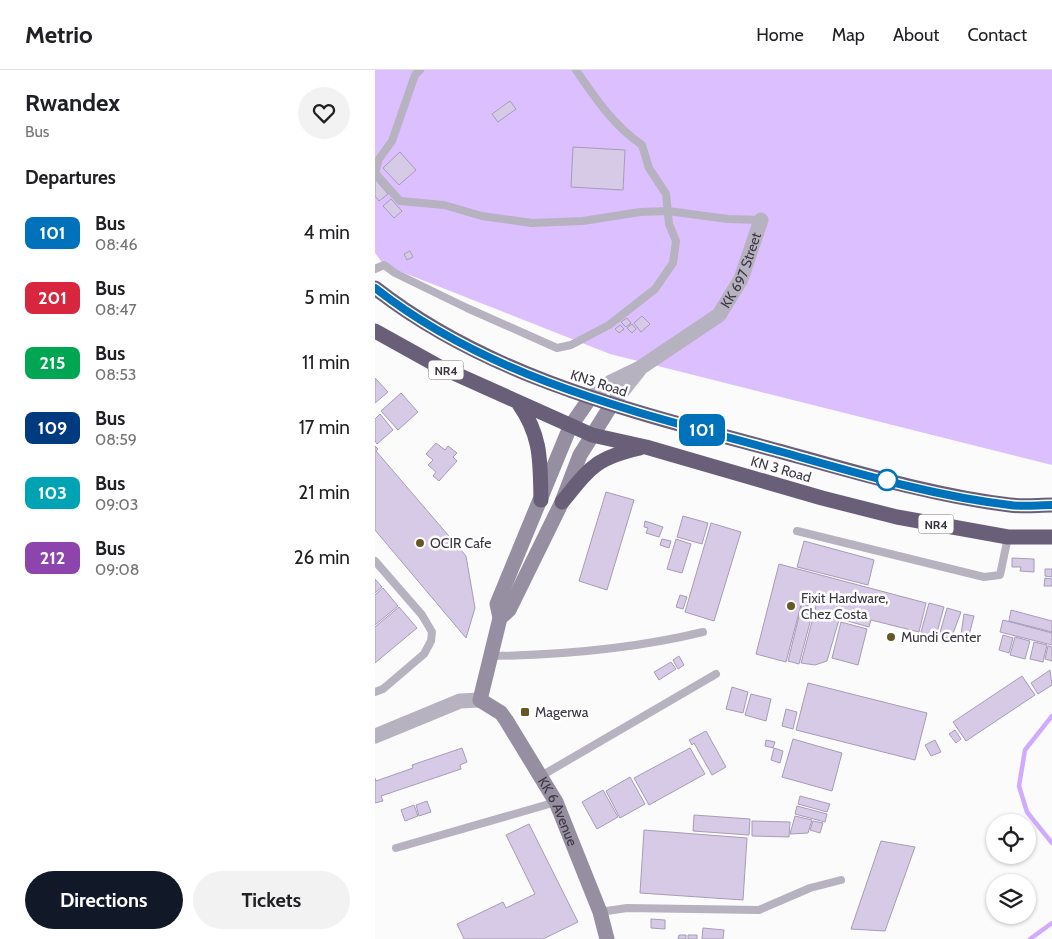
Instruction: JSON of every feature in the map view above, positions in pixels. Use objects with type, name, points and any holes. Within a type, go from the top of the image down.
[{"type":"highway","name":"KN3 Road","points":[[375,288],[398,306],[457,342],[535,379],[590,398],[831,465]]},
{"type":"highway","name":"KN 3 Road","points":[[375,330],[438,366],[591,435],[646,447],[821,498],[897,517],[1008,537],[1052,536]]},
{"type":"highway","points":[[519,404],[535,432],[539,456],[541,500]]},
{"type":"highway","points":[[562,502],[587,472],[598,463],[612,454],[646,447]]},
{"type":"highway","name":"KN 3 Road","points":[[831,465],[923,489],[1012,505],[1052,505]]},
{"type":"main road","name":"KK 697 Street","points":[[570,426],[590,398]]},
{"type":"main road","points":[[500,618],[509,610],[562,502],[580,455],[612,404]]},
{"type":"main road","points":[[480,700],[500,618],[497,604],[570,426]]},
{"type":"main road","name":"KK 6 Avenue","points":[[480,700],[501,713],[556,802],[600,912],[607,939]]},
{"type":"street","name":"KK 697 Street","points":[[590,398],[611,382],[640,368],[719,315],[741,279],[761,220]]},
{"type":"street","name":"KK 697 Street","points":[[612,404],[640,368]]},
{"type":"street","points":[[375,736],[460,701],[480,700]]},
{"type":"lane","points":[[420,70],[412,83],[392,141],[379,159],[375,173],[400,201],[444,205],[482,216],[532,223],[583,221],[640,212],[668,211],[728,219],[761,220]]},
{"type":"lane","points":[[375,269],[384,265],[395,273],[467,308],[557,348],[571,345],[609,325],[655,290],[673,263],[676,241],[669,224],[666,194],[649,168],[642,144],[626,134],[602,107],[576,70]]},
{"type":"lane","points":[[797,531],[984,577],[1000,575],[1008,537]]},
{"type":"lane","points":[[375,561],[422,614],[432,632],[431,641],[424,654],[383,689],[375,692]]},
{"type":"lane","points":[[491,656],[537,656],[603,650],[671,640],[703,632]]},
{"type":"lane","points":[[541,776],[716,674]]},
{"type":"lane","points":[[396,848],[556,802]]},
{"type":"lane","points":[[600,912],[627,908],[759,910],[810,888],[841,880]]},
{"type":"shaded area","points":[[375,70],[1052,70],[1052,465],[610,354],[384,265],[375,253]]},
{"type":"building","points":[[510,101],[516,109],[498,122],[492,114]]},
{"type":"building","points":[[573,147],[625,150],[623,190],[571,187]]},
{"type":"building","points":[[400,152],[416,170],[399,185],[383,168]]},
{"type":"building","points":[[375,179],[388,194],[379,201],[375,196]]},
{"type":"building","points":[[391,199],[402,211],[394,218],[383,206]]},
{"type":"building","points":[[410,251],[413,257],[407,260],[404,254]]},
{"type":"building","points":[[642,316],[650,324],[641,332],[634,323]]},
{"type":"building","points":[[627,318],[631,323],[626,327],[621,322]]},
{"type":"building","points":[[632,324],[636,329],[632,333],[627,328]]},
{"type":"building","points":[[620,325],[624,329],[619,333],[615,329]]},
{"type":"building","points":[[375,378],[388,392],[375,403]]},
{"type":"building","points":[[401,393],[418,412],[398,430],[381,411]]},
{"type":"building","points":[[380,414],[393,430],[377,444],[375,441],[375,419]]},
{"type":"building","points":[[436,443],[445,450],[448,446],[457,453],[453,457],[457,461],[439,481],[433,476],[436,472],[428,465],[433,460],[426,454]]},
{"type":"building","name":"OCIR Cafe","points":[[375,446],[378,449],[376,451],[466,556],[475,608],[466,638],[375,530]]},
{"type":"building","points":[[606,492],[634,500],[607,590],[579,581]]},
{"type":"building","points":[[683,516],[708,523],[702,544],[677,537]]},
{"type":"building","points":[[645,521],[663,527],[659,537],[646,533],[648,528],[644,527]]},
{"type":"building","points":[[711,523],[741,532],[714,621],[685,612]]},
{"type":"building","points":[[662,539],[671,541],[669,548],[660,545]]},
{"type":"building","points":[[676,539],[691,544],[682,573],[667,569]]},
{"type":"building","points":[[804,541],[874,560],[868,585],[797,567]]},
{"type":"building","points":[[1012,558],[1034,559],[1034,572],[1020,571],[1021,567],[1012,567]]},
{"type":"building","points":[[779,564],[926,603],[919,632],[871,620],[869,627],[815,612],[816,605],[802,601],[786,662],[756,654]]},
{"type":"building","points":[[1045,569],[1052,569],[1052,577],[1045,576]]},
{"type":"building","points":[[1045,578],[1052,579],[1052,586],[1044,586]]},
{"type":"building","points":[[375,579],[382,587],[375,593]]},
{"type":"building","points":[[383,588],[398,606],[375,625],[375,595]]},
{"type":"building","points":[[680,595],[687,597],[683,609],[676,607]]},
{"type":"building","points":[[929,603],[944,607],[936,636],[921,632]]},
{"type":"building","points":[[802,604],[814,607],[799,664],[788,661]]},
{"type":"building","points":[[399,607],[417,628],[375,663],[375,627]]},
{"type":"building","points":[[947,608],[961,612],[951,639],[939,636]]},
{"type":"building","points":[[1011,610],[1052,621],[1052,632],[1009,621]]},
{"type":"building","points":[[814,614],[839,620],[827,661],[815,665],[801,663]]},
{"type":"building","points":[[964,614],[974,616],[967,643],[960,641]]},
{"type":"building","points":[[1003,620],[1052,633],[1052,645],[1000,632]]},
{"type":"building","points":[[841,622],[867,629],[858,665],[832,658]]},
{"type":"building","points":[[1003,635],[1013,638],[1009,653],[999,650]]},
{"type":"building","points":[[1015,637],[1030,641],[1025,659],[1010,655]]},
{"type":"building","points":[[1034,642],[1047,645],[1043,662],[1030,659]]},
{"type":"building","points":[[1048,646],[1052,647],[1052,661],[1045,659]]},
{"type":"building","points":[[679,656],[684,665],[678,669],[673,660]]},
{"type":"building","points":[[671,662],[676,669],[659,680],[654,672]]},
{"type":"building","points":[[1050,670],[1052,685],[1038,694],[1031,683]]},
{"type":"building","points":[[1022,676],[1035,695],[966,741],[953,722]]},
{"type":"building","points":[[808,683],[927,713],[915,760],[796,730]]},
{"type":"building","points":[[732,687],[748,692],[743,713],[726,709]]},
{"type":"building","points":[[751,694],[771,699],[766,721],[745,715]]},
{"type":"building","points":[[786,709],[797,712],[793,729],[782,726]]},
{"type":"building","points":[[955,730],[961,739],[956,743],[949,734]]},
{"type":"building","points":[[706,731],[726,767],[712,775],[694,743],[692,745],[689,740]]},
{"type":"building","points":[[793,739],[842,753],[832,791],[782,777]]},
{"type":"building","points":[[766,740],[775,742],[773,748],[765,746]]},
{"type":"building","points":[[935,740],[941,752],[931,756],[925,745]]},
{"type":"building","points":[[462,748],[467,762],[460,765],[461,769],[381,796],[383,801],[375,803],[375,778],[376,781],[413,768],[412,765]]},
{"type":"building","points":[[690,748],[705,774],[649,805],[634,778]]},
{"type":"building","points":[[774,748],[783,751],[780,763],[771,760]]},
{"type":"building","points":[[630,777],[645,804],[620,818],[606,791]]},
{"type":"building","points":[[603,790],[618,817],[597,829],[582,802]]},
{"type":"building","points":[[800,796],[830,804],[827,812],[798,804]]},
{"type":"building","points":[[427,801],[431,812],[419,816],[416,805]]},
{"type":"building","points":[[414,805],[418,816],[405,821],[401,810]]},
{"type":"building","points":[[797,806],[827,814],[825,822],[795,814]]},
{"type":"building","points":[[694,815],[750,819],[749,835],[693,831]]},
{"type":"building","points":[[795,816],[812,820],[808,833],[790,834]]},
{"type":"building","points":[[752,821],[790,822],[789,837],[752,836]]},
{"type":"building","points":[[813,821],[823,823],[820,833],[810,830]]},
{"type":"building","points":[[529,824],[578,922],[543,939],[464,939],[457,924],[503,902],[506,908],[535,894],[506,835]]},
{"type":"building","points":[[644,830],[747,838],[743,900],[640,893]]},
{"type":"building","points":[[881,841],[915,847],[885,931],[851,929]]},
{"type":"building","points":[[651,919],[665,920],[665,929],[651,928]]},
{"type":"building","points":[[703,928],[724,930],[723,939],[702,939]]},
{"type":"building","points":[[679,935],[686,935],[686,939],[678,939]]},
{"type":"building","points":[[688,935],[697,935],[697,939],[688,939]]},
{"type":"waterway","points":[[1052,716],[1025,750],[1019,786],[1027,812],[1052,843]]},
{"type":"waterway","points":[[1030,939],[1052,923]]},
{"type":"bus line","name":"101","points":[[375,288],[398,306],[457,342],[535,379],[590,398],[649,416],[923,489],[1012,505],[1052,505]]},
{"type":"place","name":"OCIR Cafe","points":[[420,543]]},
{"type":"place","name":"Fixit Hardware, Chez Costa","points":[[791,606]]},
{"type":"place","name":"Mundi Center","points":[[891,637]]},
{"type":"place","name":"Magerwa","points":[[525,712]]}]
